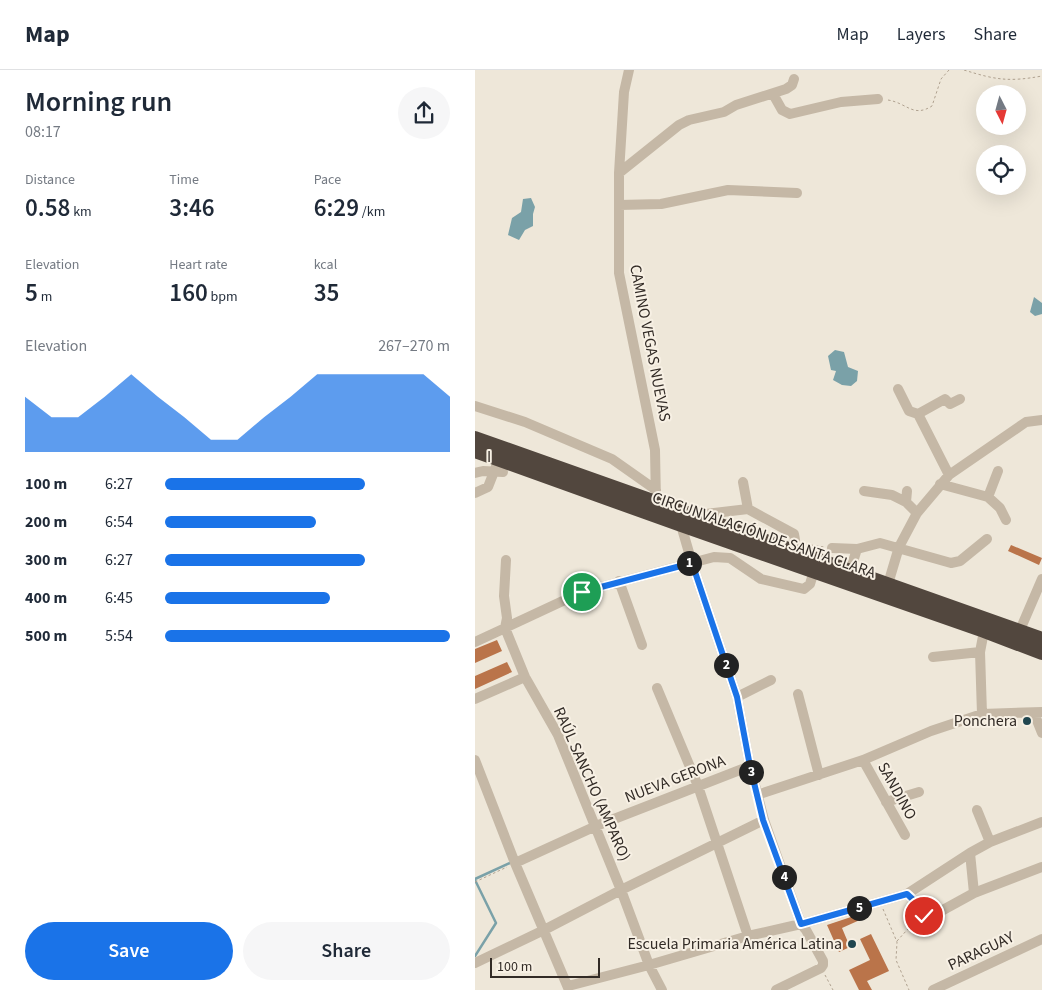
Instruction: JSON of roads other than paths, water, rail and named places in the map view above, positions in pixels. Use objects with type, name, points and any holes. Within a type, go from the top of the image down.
[{"type":"highway","name":"CIRCUNVALACIÓN DE SANTA CLARA","points":[[475,438],[656,496],[686,518],[814,571],[1042,653]]},
{"type":"highway","name":"CIRCUNVALACIÓN DE SANTA CLARA","points":[[475,451],[499,468],[793,545],[850,571],[1042,639]]},
{"type":"street","name":"CAMINO VEGAS NUEVAS","points":[[629,70],[624,92],[619,174],[619,273],[655,450],[656,496]]},
{"type":"street","points":[[619,174],[679,125],[689,120],[724,112],[736,105],[786,89],[792,85],[794,79]]},
{"type":"street","points":[[773,94],[782,110],[790,114],[841,102],[878,99]]},
{"type":"street","points":[[619,205],[669,202],[728,190],[797,193]]},
{"type":"street","points":[[898,389],[909,411],[918,414],[949,475]]},
{"type":"street","points":[[918,414],[945,399],[950,404],[960,399]]},
{"type":"street","points":[[475,406],[525,422],[612,459],[656,496]]},
{"type":"street","points":[[888,584],[899,547],[917,513],[940,484],[949,475],[1025,422],[1042,420]]},
{"type":"street","points":[[475,493],[488,487],[499,468]]},
{"type":"street","name":"I","points":[[475,473],[499,468]]},
{"type":"street","points":[[988,498],[998,471]]},
{"type":"street","points":[[743,482],[748,508]]},
{"type":"street","points":[[940,484],[988,498],[1000,508],[1007,520]]},
{"type":"street","points":[[864,491],[906,496],[917,513]]},
{"type":"street","points":[[776,990],[821,968],[823,961],[807,930],[801,924],[763,820],[750,766],[737,697],[692,563],[686,518],[748,508],[794,534],[793,545]]},
{"type":"street","points":[[832,548],[857,549],[880,543],[899,547],[951,564],[961,561],[987,539]]},
{"type":"street","points":[[850,571],[857,549]]},
{"type":"street","points":[[475,642],[582,592],[714,557],[730,558],[761,578],[804,589],[810,584],[814,571]]},
{"type":"street","name":"RAÚL SANCHO (AMPARO)","points":[[506,560],[504,596],[507,618],[505,628],[525,677],[558,735],[596,826],[649,965],[662,990]]},
{"type":"street","points":[[1019,630],[1042,579]]},
{"type":"street","points":[[619,581],[642,645]]},
{"type":"street","points":[[982,714],[980,652],[984,631]]},
{"type":"street","points":[[933,657],[980,652]]},
{"type":"street","points":[[475,699],[525,677]]},
{"type":"street","points":[[737,697],[771,680]]},
{"type":"street","points":[[657,688],[698,786],[747,936]]},
{"type":"street","points":[[798,694],[819,775]]},
{"type":"street","points":[[757,795],[863,760],[931,731],[982,714],[1038,713],[1042,733]]},
{"type":"street","points":[[475,760],[515,863],[569,988],[747,936],[801,924],[907,894],[969,853],[990,842],[1042,822]]},
{"type":"street","name":"SANDINO","points":[[863,760],[905,836]]},
{"type":"street","name":"NUEVA GERONA","points":[[515,863],[596,826],[750,766]]},
{"type":"street","points":[[886,802],[919,792]]},
{"type":"street","points":[[977,810],[990,842]]},
{"type":"street","points":[[475,963],[763,820]]},
{"type":"street","points":[[969,853],[974,893]]},
{"type":"street","points":[[907,894],[921,907],[931,912],[943,910],[974,893],[1042,867]]},
{"type":"street","name":"PARAGUAY","points":[[933,990],[1042,940]]},
{"type":"water","points":[[531,198],[535,207],[533,226],[525,230],[519,240],[508,235],[512,218],[521,212],[523,199]]},
{"type":"water","points":[[1034,297],[1042,303],[1042,314],[1035,316],[1030,312]]},
{"type":"water","points":[[835,350],[844,352],[848,367],[858,371],[857,381],[851,386],[842,385],[833,380],[836,371],[831,370],[828,356]]},
{"type":"waterway","points":[[475,879],[512,862]]},
{"type":"waterway","points":[[475,880],[496,923],[475,956]]},
{"type":"place","name":"Ponchera","points":[[1027,721]]},
{"type":"place","name":"Escuela Primaria América Latina","points":[[852,944]]}]
